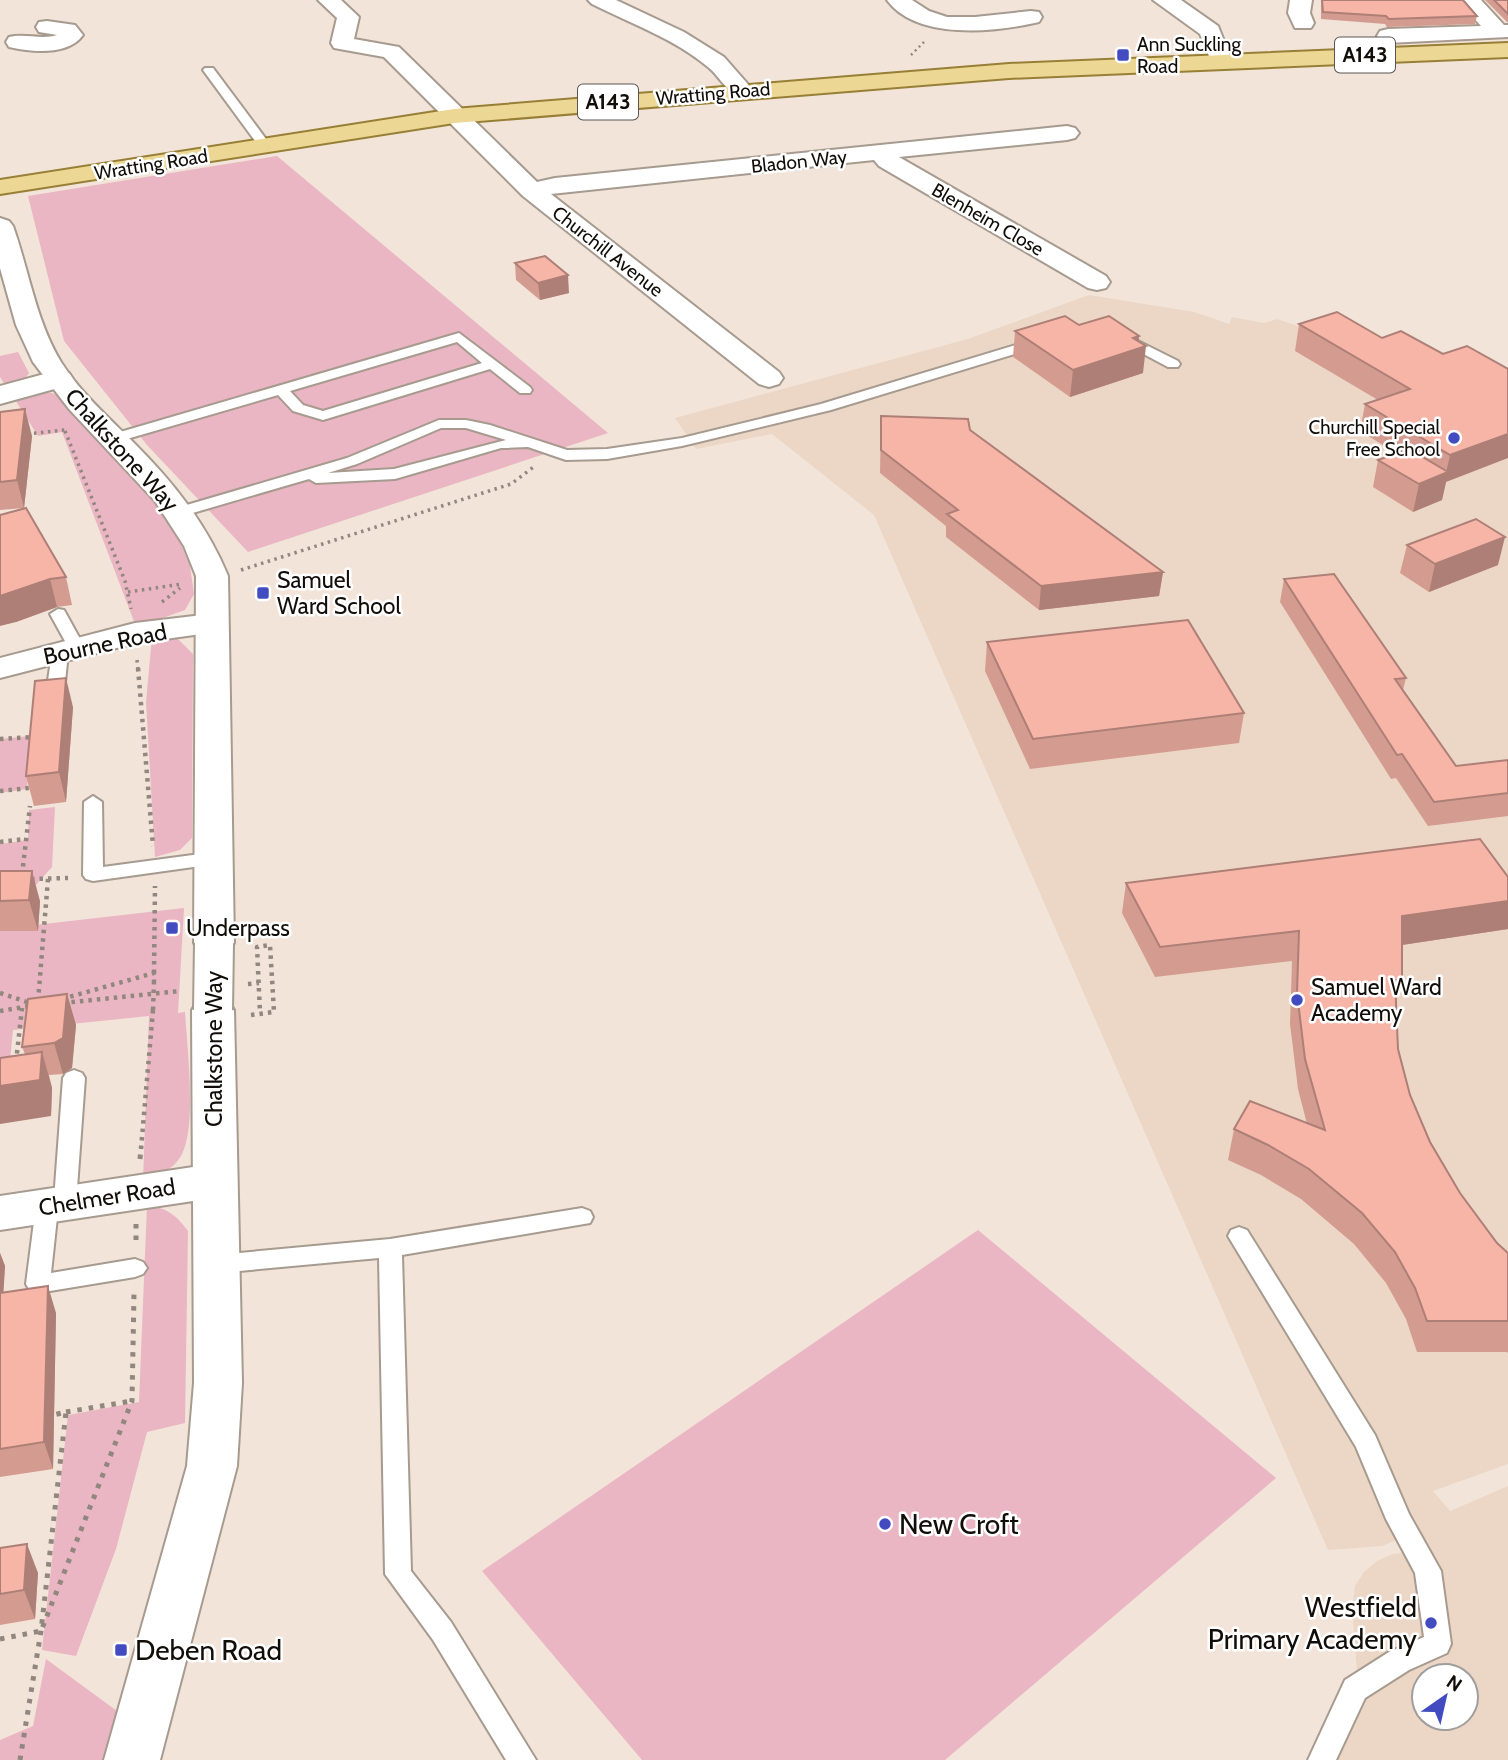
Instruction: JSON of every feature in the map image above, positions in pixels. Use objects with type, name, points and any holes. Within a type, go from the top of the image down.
[{"type":"main road","name":"A143","points":[[1222,61],[1505,37]]},
{"type":"main road","name":"Wratting Road","points":[[0,187],[454,116],[741,90],[1009,71],[1222,61]]},
{"type":"street","points":[[9,43],[34,45],[65,42],[72,35],[67,30],[47,27],[43,0]]},
{"type":"street","name":"Churchill Avenue","points":[[329,0],[348,17],[342,43],[391,52],[532,191],[769,378]]},
{"type":"street","points":[[599,0],[676,37],[716,62],[741,90]]},
{"type":"street","points":[[898,0],[923,16],[944,21],[970,24],[1031,17]]},
{"type":"street","points":[[1164,0],[1177,6],[1210,31],[1222,61]]},
{"type":"street","points":[[1301,0],[1300,13],[1303,23]]},
{"type":"street","points":[[1469,0],[1505,37]]},
{"type":"street","points":[[1388,36],[1505,37]]},
{"type":"street","name":"Bladon Way","points":[[532,191],[555,185],[1067,133]]},
{"type":"street","name":"Blenheim Close","points":[[881,153],[888,162],[1097,282]]},
{"type":"street","name":"Chalkstone Way","points":[[0,226],[45,383],[115,438],[164,491],[179,512],[213,579],[211,624],[214,943],[224,1000],[214,1181],[218,1383],[212,1466],[132,1760]]},
{"type":"street","points":[[0,395],[45,383]]},
{"type":"street","name":"Bourne Road","points":[[0,668],[135,633],[211,624]]},
{"type":"street","name":"Chelmer Road","points":[[0,1213],[137,1190],[214,1181]]},
{"type":"lane","points":[[209,70],[265,146]]},
{"type":"lane","points":[[1108,332],[1130,340],[1173,364]]},
{"type":"lane","points":[[115,438],[459,337],[525,390]]},
{"type":"lane","points":[[179,512],[352,461],[439,424],[466,424],[490,429],[566,455],[607,454],[682,442],[826,407],[1054,337]]},
{"type":"lane","points":[[281,390],[298,408],[323,416],[493,364]]},
{"type":"lane","points":[[294,478],[396,474],[500,444],[531,444]]},
{"type":"lane","points":[[54,701],[69,650],[58,614]]},
{"type":"lane","points":[[93,802],[93,875],[215,858]]},
{"type":"lane","points":[[74,1078],[56,1204],[38,1284],[135,1268]]},
{"type":"lane","points":[[217,1264],[390,1248],[582,1217]]},
{"type":"lane","points":[[1239,1236],[1366,1442],[1399,1518],[1428,1571],[1438,1644],[1399,1661],[1355,1689],[1322,1760]]},
{"type":"lane","points":[[390,1248],[398,1574],[442,1631],[522,1760]]},
{"type":"path","points":[[887,80],[944,21]]},
{"type":"path","points":[[41,1631],[132,1401],[137,1190],[155,973],[155,867],[135,633],[128,592],[45,383]]},
{"type":"path","points":[[26,434],[65,430]]},
{"type":"path","points":[[128,592],[213,579],[511,484],[556,452]]},
{"type":"path","points":[[0,739],[32,735],[31,748]]},
{"type":"path","points":[[0,791],[29,790],[30,775]]},
{"type":"path","points":[[30,806],[22,878],[48,880],[93,875]]},
{"type":"path","points":[[0,842],[26,839]]},
{"type":"path","points":[[37,1005],[48,880]]},
{"type":"path","points":[[0,1011],[37,1005],[224,1000],[260,1013],[274,1012],[270,945],[257,947],[260,1013]]},
{"type":"path","points":[[0,993],[37,1005],[155,973]]},
{"type":"path","points":[[224,1000],[259,983]]},
{"type":"path","points":[[15,1074],[22,1007]]},
{"type":"path","points":[[52,1415],[132,1401]]},
{"type":"path","points":[[20,1760],[41,1631],[65,1412]]},
{"type":"path","points":[[0,1639],[41,1631]]},
{"type":"shaded area","points":[[277,156],[608,433],[248,552],[147,445],[64,341],[28,196]]},
{"type":"shaded area","name":"Samuel Ward Academy","points":[[1089,295],[1194,312],[1229,324],[1232,317],[1264,323],[1277,319],[1508,397],[1508,1464],[1433,1491],[1450,1511],[1508,1486],[1508,1760],[1315,1760],[1358,1685],[1352,1609],[1355,1586],[1364,1572],[1377,1561],[1393,1554],[1414,1552],[1413,1533],[1382,1546],[1328,1550],[874,515],[772,434],[696,449],[675,418],[968,339]]},
{"type":"shaded area","points":[[18,352],[29,373],[22,383],[7,388],[0,377],[0,356]]},
{"type":"shaded area","points":[[39,392],[65,398],[172,523],[190,566],[194,594],[185,610],[135,624],[62,432],[38,436],[14,398]]},
{"type":"shaded area","points":[[152,637],[178,639],[193,654],[192,838],[180,850],[155,857],[146,702]]},
{"type":"shaded area","points":[[30,736],[27,789],[0,793],[0,739]]},
{"type":"shaded area","points":[[55,807],[52,867],[25,897],[0,896],[0,844],[28,840],[29,810]]},
{"type":"shaded area","points":[[184,908],[178,1013],[185,1012],[190,1085],[187,1141],[175,1164],[143,1181],[149,1016],[13,1030],[8,1081],[0,1083],[0,929]]},
{"type":"shaded area","points":[[147,1206],[171,1213],[188,1231],[185,1423],[147,1432],[116,1549],[76,1656],[42,1650],[68,1415],[139,1402]]},
{"type":"shaded area","name":"New Croft","points":[[978,1230],[1276,1478],[945,1760],[642,1760],[482,1571]]},
{"type":"shaded area","points":[[46,1659],[117,1711],[105,1760],[0,1760],[0,1740],[33,1726]]},
{"type":"building","points":[[1322,0],[1463,0],[1477,16],[1389,19],[1386,16],[1323,12]]},
{"type":"building","points":[[1494,0],[1508,0],[1508,14]]},
{"type":"building","points":[[545,256],[568,275],[538,283],[515,263]]},
{"type":"building","points":[[1337,312],[1382,338],[1401,331],[1443,354],[1467,346],[1508,369],[1508,434],[1450,455],[1365,404],[1410,389],[1299,324]]},
{"type":"building","points":[[1065,316],[1079,325],[1109,316],[1139,336],[1133,338],[1146,346],[1073,370],[1015,331]]},
{"type":"building","points":[[25,409],[17,480],[0,482],[0,412]]},
{"type":"building","points":[[881,416],[968,419],[970,430],[1163,572],[1041,586],[947,514],[958,510],[881,450]]},
{"type":"building","points":[[1409,449],[1448,472],[1419,484],[1378,460]]},
{"type":"building","points":[[26,508],[66,577],[50,579],[0,596],[0,515]]},
{"type":"building","points":[[1476,519],[1505,537],[1435,564],[1407,545]]},
{"type":"building","points":[[1334,574],[1406,678],[1395,679],[1456,766],[1508,760],[1508,793],[1434,802],[1402,754],[1397,755],[1284,579]]},
{"type":"building","points":[[1188,620],[1244,713],[1033,739],[987,642]]},
{"type":"building","points":[[66,678],[59,772],[26,776],[35,681]]},
{"type":"building","points":[[1480,839],[1508,877],[1508,901],[1402,916],[1402,981],[1395,980],[1398,1049],[1410,1095],[1430,1142],[1460,1193],[1497,1243],[1508,1253],[1508,1321],[1427,1321],[1415,1288],[1395,1252],[1362,1213],[1309,1169],[1234,1129],[1250,1101],[1325,1130],[1305,1059],[1297,993],[1299,931],[1160,947],[1126,883]]},
{"type":"building","points":[[0,871],[32,871],[29,900],[0,901]]},
{"type":"building","points":[[67,994],[63,1038],[54,1043],[22,1047],[28,999]]},
{"type":"building","points":[[42,1052],[40,1080],[0,1086],[0,1058]]},
{"type":"building","points":[[48,1286],[44,1442],[0,1449],[0,1293]]},
{"type":"building","points":[[27,1544],[24,1590],[0,1594],[0,1548]]},
{"type":"place","name":"Ann Suckling Road","points":[[1123,55]]},
{"type":"place","name":"Churchill Special Free School","points":[[1454,438]]},
{"type":"place","name":"Samuel Ward School","points":[[263,593]]},
{"type":"place","name":"Underpass","points":[[172,928]]},
{"type":"place","name":"Samuel Ward Academy","points":[[1297,1000]]},
{"type":"place","name":"New Croft","points":[[885,1524]]},
{"type":"place","name":"Westfield Primary Academy","points":[[1431,1623]]},
{"type":"place","name":"Deben Road","points":[[121,1650]]}]
